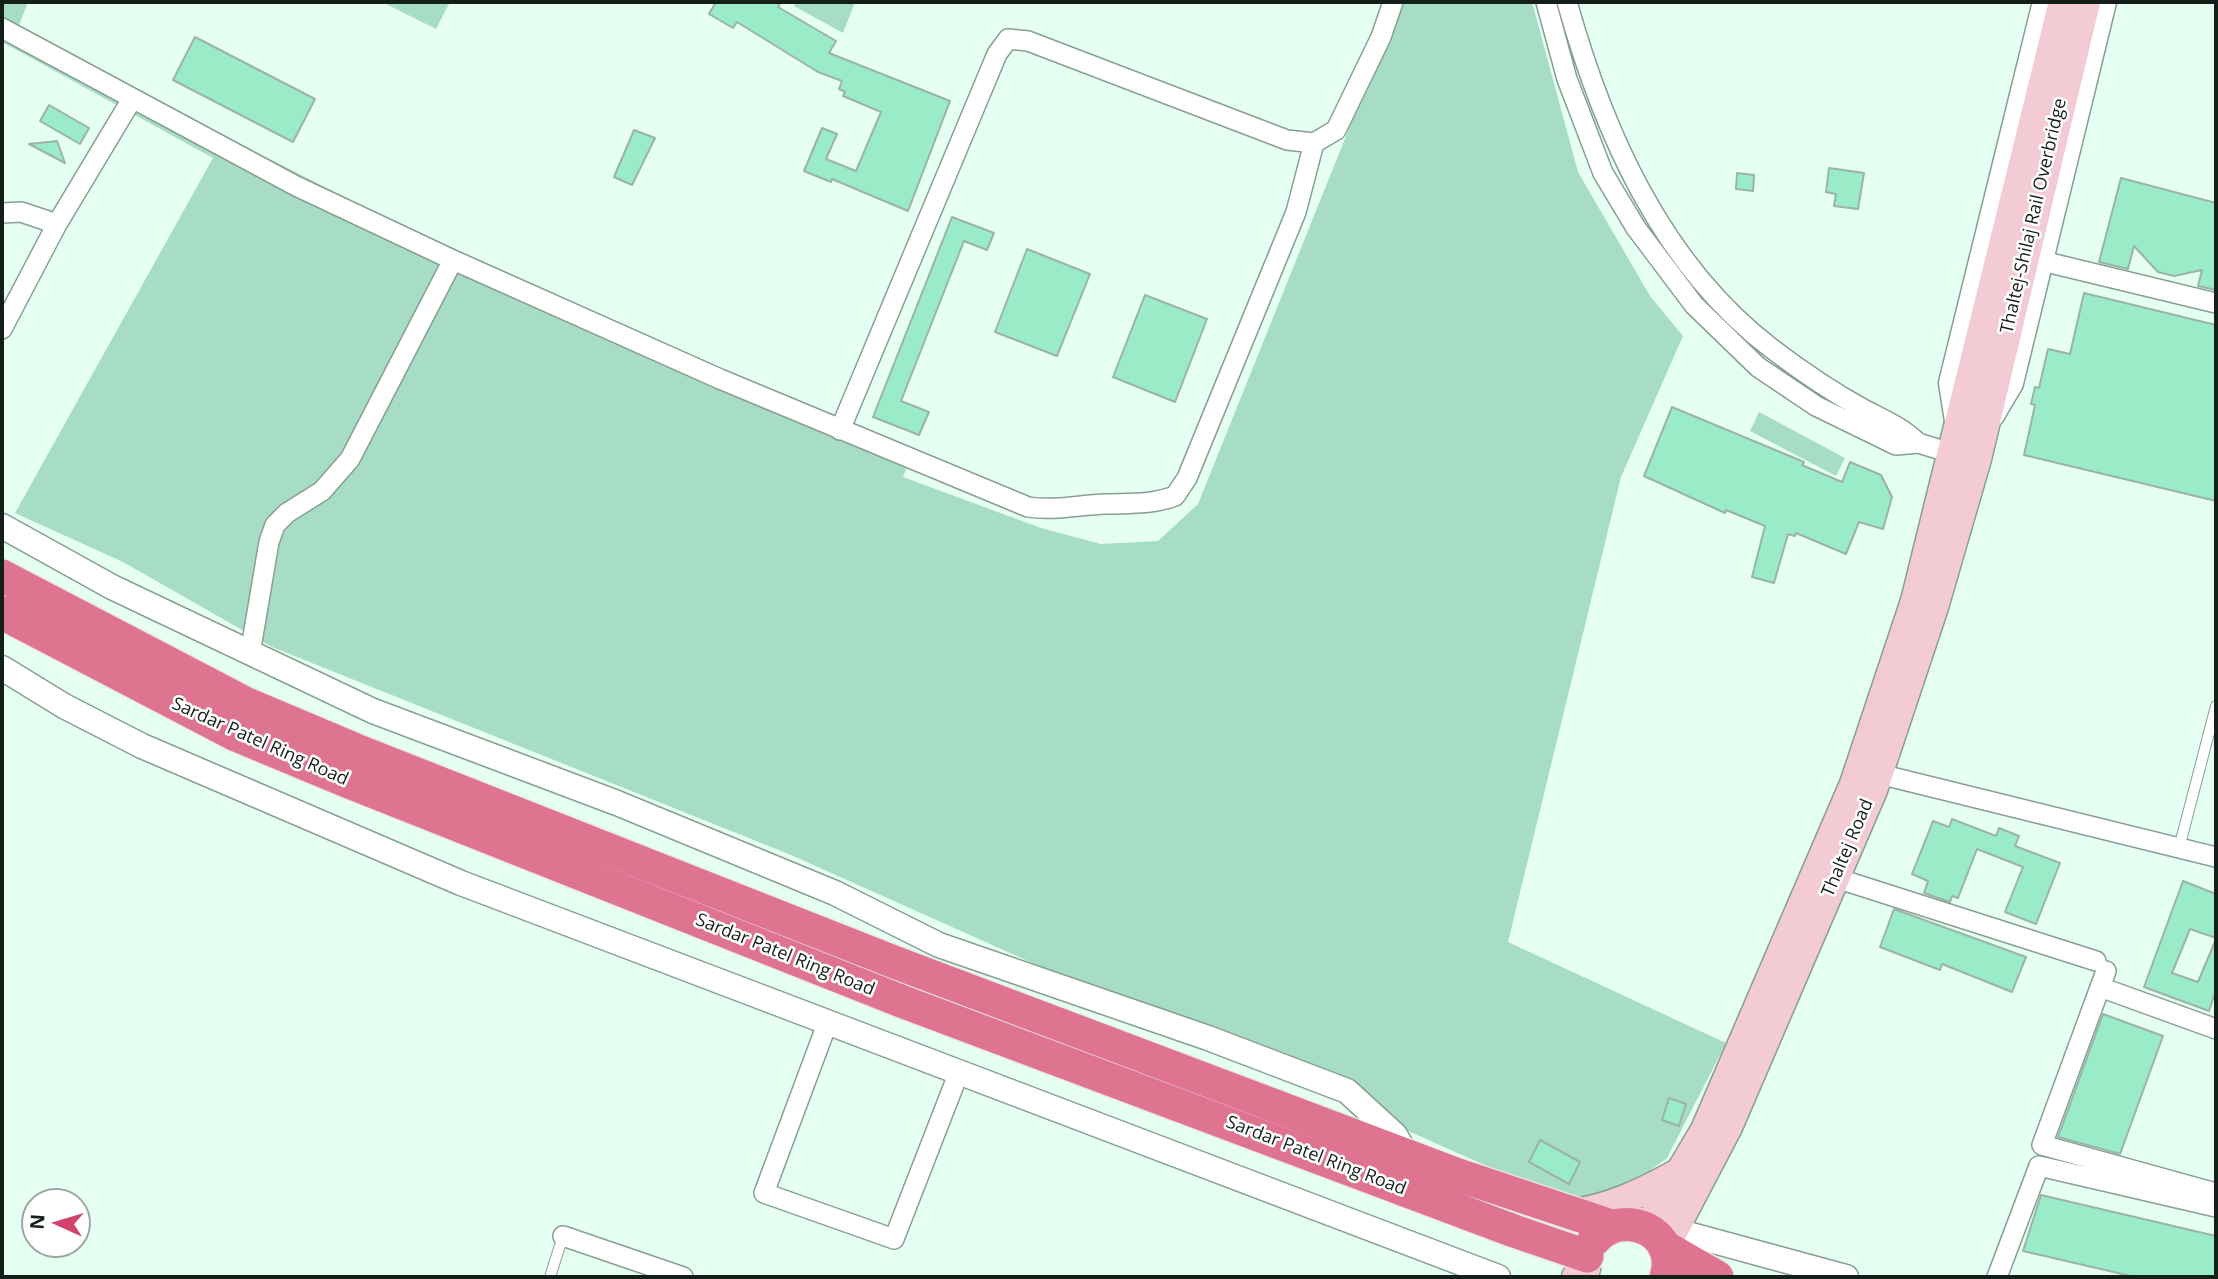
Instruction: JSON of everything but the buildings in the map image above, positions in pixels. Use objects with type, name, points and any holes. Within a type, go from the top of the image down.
[{"type":"highway","name":"Sardar Patel Ring Road","points":[[2,576],[247,704],[356,750],[894,962],[1407,1156],[1570,1214],[1611,1226],[1623,1223],[1663,1246]]},
{"type":"highway","name":"Sardar Patel Ring Road","points":[[2,613],[236,735],[344,780],[901,1001],[1514,1231],[1584,1270]]},
{"type":"highway","points":[[1584,1270],[1592,1243],[1611,1226]]},
{"type":"highway","points":[[1663,1246],[1717,1277]]},
{"type":"main road","name":"Thaltej-Shilaj Rail Overbridge","points":[[1869,772],[1915,601],[1964,456],[2063,2]]},
{"type":"main road","name":"Thaltej-Shilaj Rail Overbridge","points":[[1986,364],[2086,2]]},
{"type":"main road","name":"Thaltej Road","points":[[1663,1246],[1728,1127],[1836,878],[1869,772]]},
{"type":"main road","points":[[1663,1246],[1679,1173],[1705,1130],[1790,937],[1869,772]]},
{"type":"main road","points":[[1570,1214],[1596,1210],[1632,1199],[1679,1173]]},
{"type":"street","points":[[840,430],[954,152],[997,54],[1008,39],[1028,41],[1287,140],[1314,144],[1336,130],[1381,37],[1392,2]]},
{"type":"street","points":[[1546,2],[1567,79],[1603,173],[1618,201],[1694,305],[1722,336],[1787,389],[1896,445],[1918,443],[1964,456]]},
{"type":"street","points":[[1567,2],[1617,148],[1642,195],[1697,276],[1733,316],[1769,347],[1813,379],[1903,429],[1918,443]]},
{"type":"street","points":[[2045,2],[1951,383],[1971,428],[2011,383],[2104,2]]},
{"type":"street","points":[[2,28],[296,186],[453,260],[840,430],[1028,507],[1046,510],[1137,505],[1175,496],[1187,478],[1296,212],[1314,144]]},
{"type":"street","points":[[2,329],[57,224],[132,99]]},
{"type":"street","points":[[2,213],[21,212],[57,224]]},
{"type":"street","points":[[250,654],[269,542],[275,525],[287,513],[322,491],[350,459],[453,260]]},
{"type":"street","points":[[2042,261],[2216,303]]},
{"type":"street","name":"Sardar Patel Ring Road","points":[[2,526],[112,587],[373,711],[617,803],[835,893],[939,945],[1208,1038],[1347,1091],[1395,1135],[1407,1156]]},
{"type":"street","points":[[2,668],[64,706],[142,746],[326,826],[565,924],[1498,1277]]},
{"type":"street","points":[[1869,772],[2216,857]]},
{"type":"street","points":[[1836,878],[2100,973],[2216,1029]]},
{"type":"street","points":[[2100,973],[2042,1144],[2216,1193]]},
{"type":"street","points":[[827,1024],[764,1193],[894,1239],[959,1072]]},
{"type":"street","points":[[1997,1277],[2039,1166],[2216,1207]]},
{"type":"street","points":[[563,1236],[656,1272],[683,1277]]},
{"type":"street","points":[[1663,1246],[1846,1277]]},
{"type":"lane","points":[[2179,848],[2216,706]]},
{"type":"lane","points":[[550,1277],[563,1236]]},
{"type":"green space","points":[[2,2],[28,2],[17,30],[456,254],[912,453],[903,477],[1041,528],[1101,544],[1158,541],[1198,504],[1400,2],[1532,2],[1578,172],[1650,296],[1683,336],[1621,477],[1508,942],[1726,1043],[1667,1158],[1625,1189],[1572,1200],[1491,1168],[791,855],[272,647],[123,562],[15,513],[213,158],[2,42]]},
{"type":"green space","points":[[382,2],[450,2],[436,29]]},
{"type":"green space","points":[[796,2],[855,2],[843,33],[794,6]]},
{"type":"green space","points":[[1759,412],[1845,458],[1836,476],[1750,431]]}]
